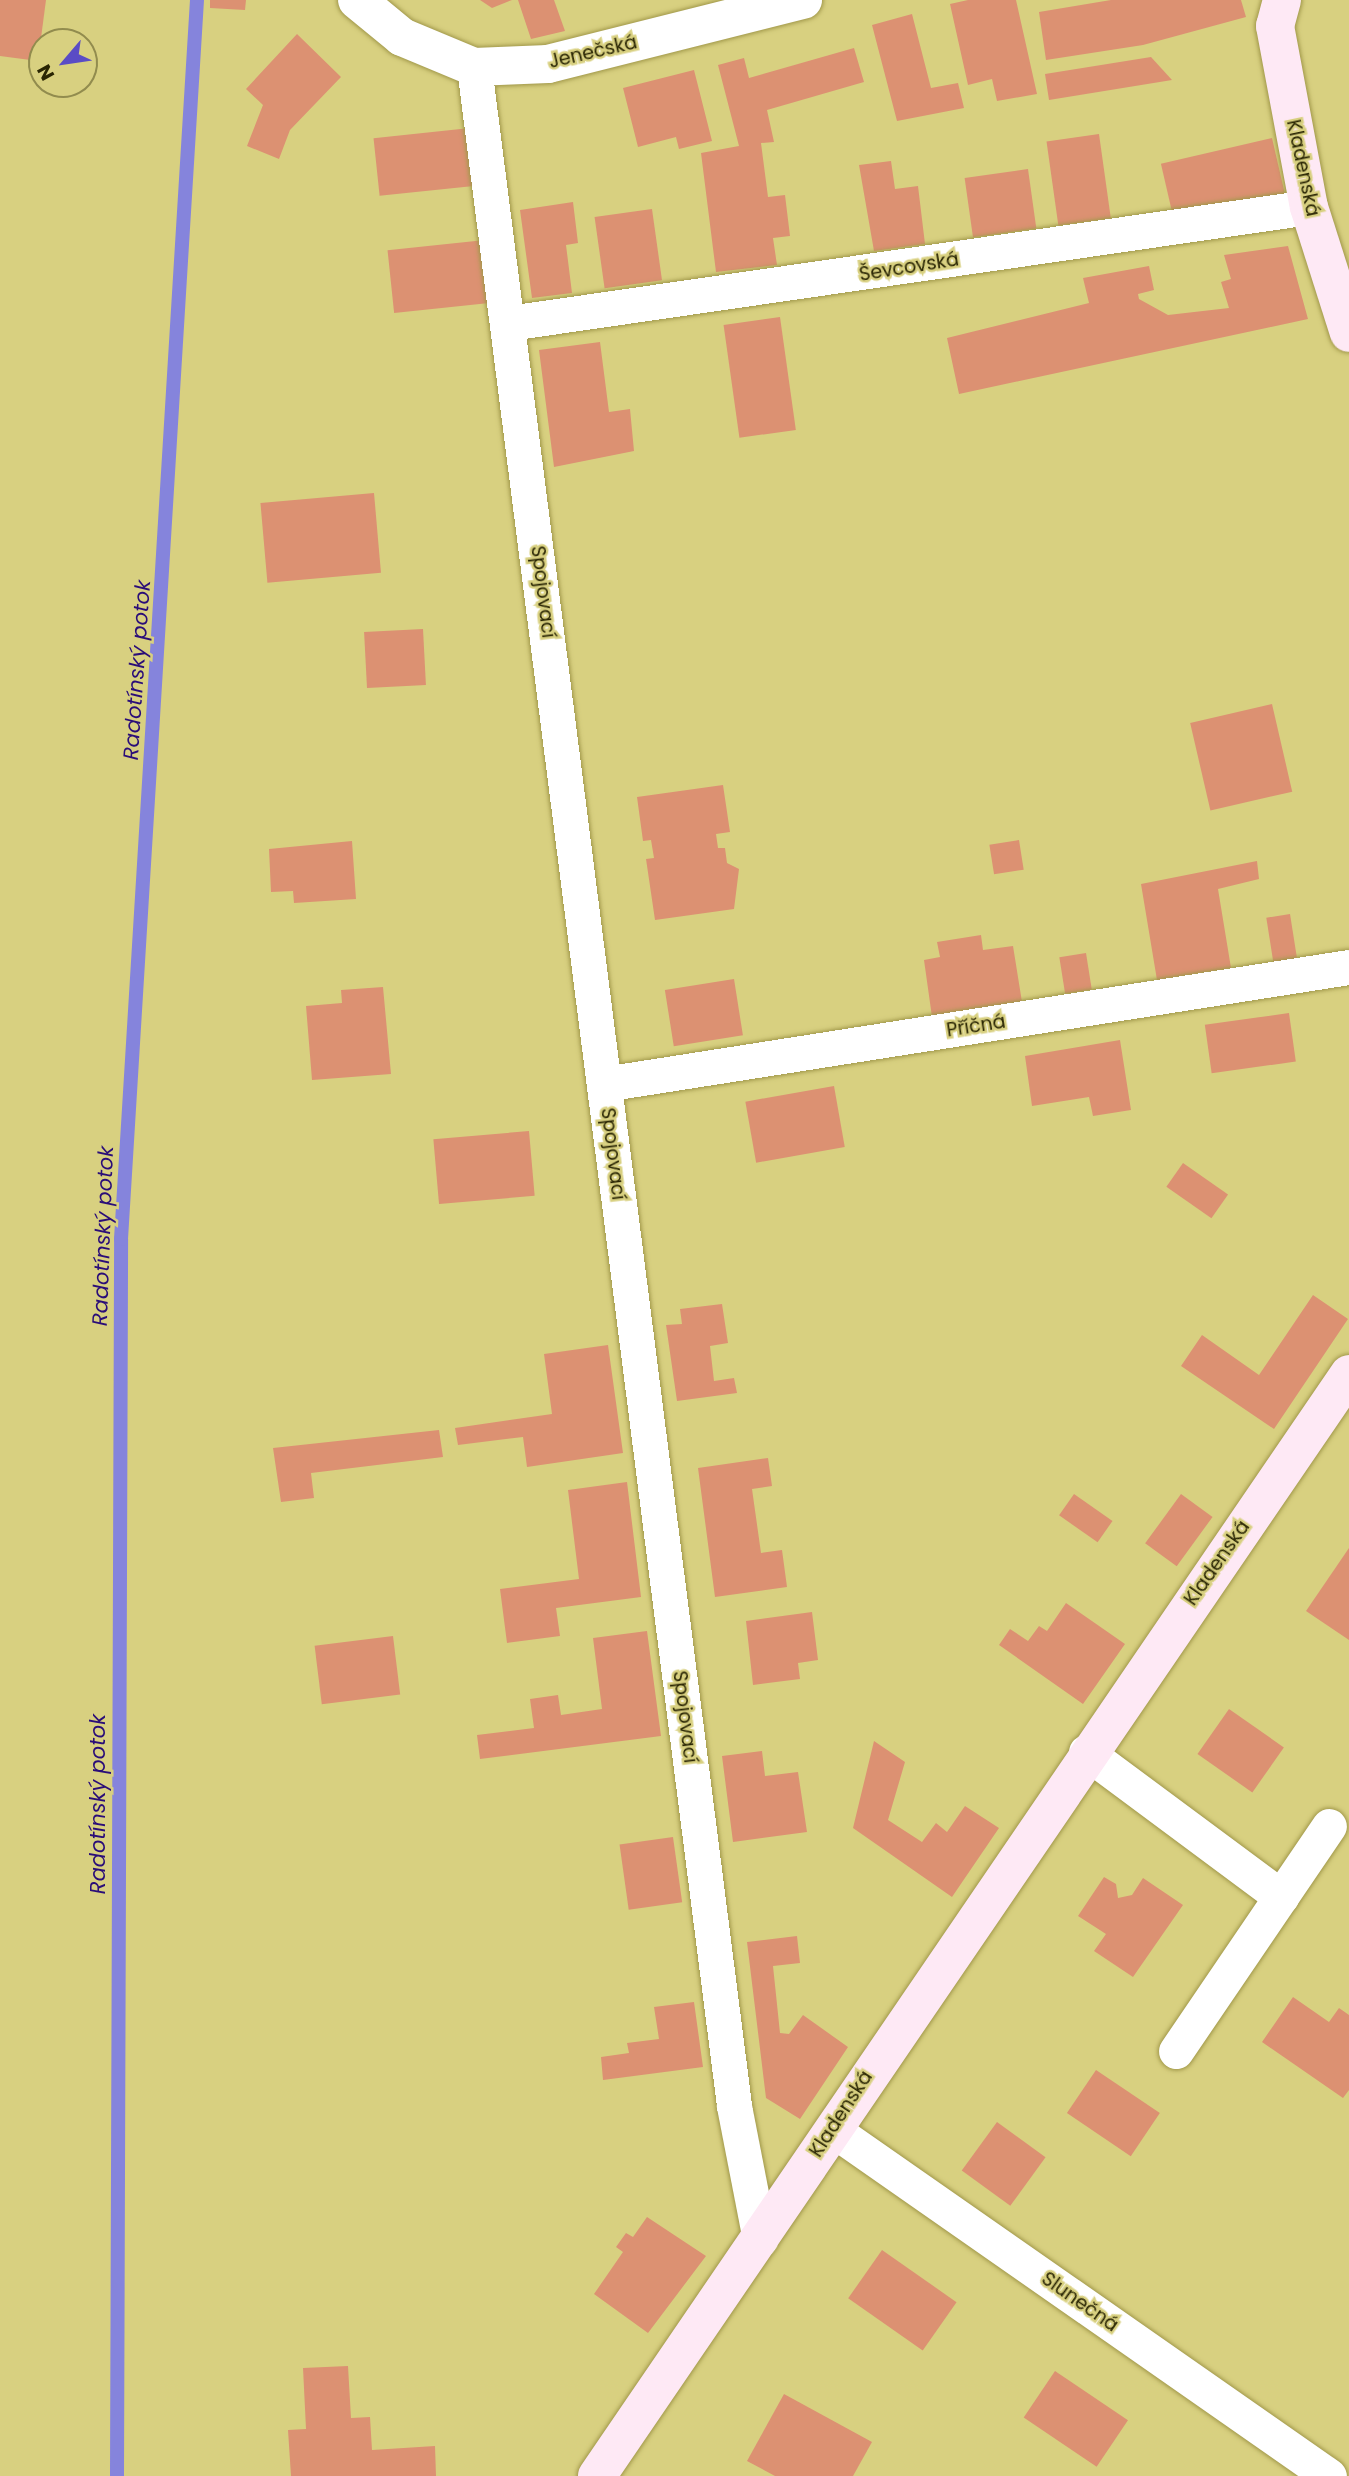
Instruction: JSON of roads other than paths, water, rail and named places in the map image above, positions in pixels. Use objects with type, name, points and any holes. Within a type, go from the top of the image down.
[{"type":"main road","name":"Kladenská","points":[[1282,0],[1275,26],[1309,206],[1349,333]]},
{"type":"main road","name":"Kladenská","points":[[597,2476],[760,2240],[1086,1752],[1349,1374]]},
{"type":"street","name":"Jenečská","points":[[356,0],[402,37],[474,67],[548,64],[803,0]]},
{"type":"street","name":"Spojovací","points":[[474,67],[509,323],[734,2106],[760,2240]]},
{"type":"street","name":"Ševcovská","points":[[509,323],[1309,206]]},
{"type":"street","name":"Příčná","points":[[604,1084],[1349,967]]},
{"type":"street","points":[[1086,1752],[1281,1898]]},
{"type":"street","points":[[1176,2051],[1329,1826]]},
{"type":"street","name":"Slunečná","points":[[832,2129],[1329,2476]]},
{"type":"waterway","name":"Radotínský potok","points":[[117,2476],[121,1239],[197,0]]}]
